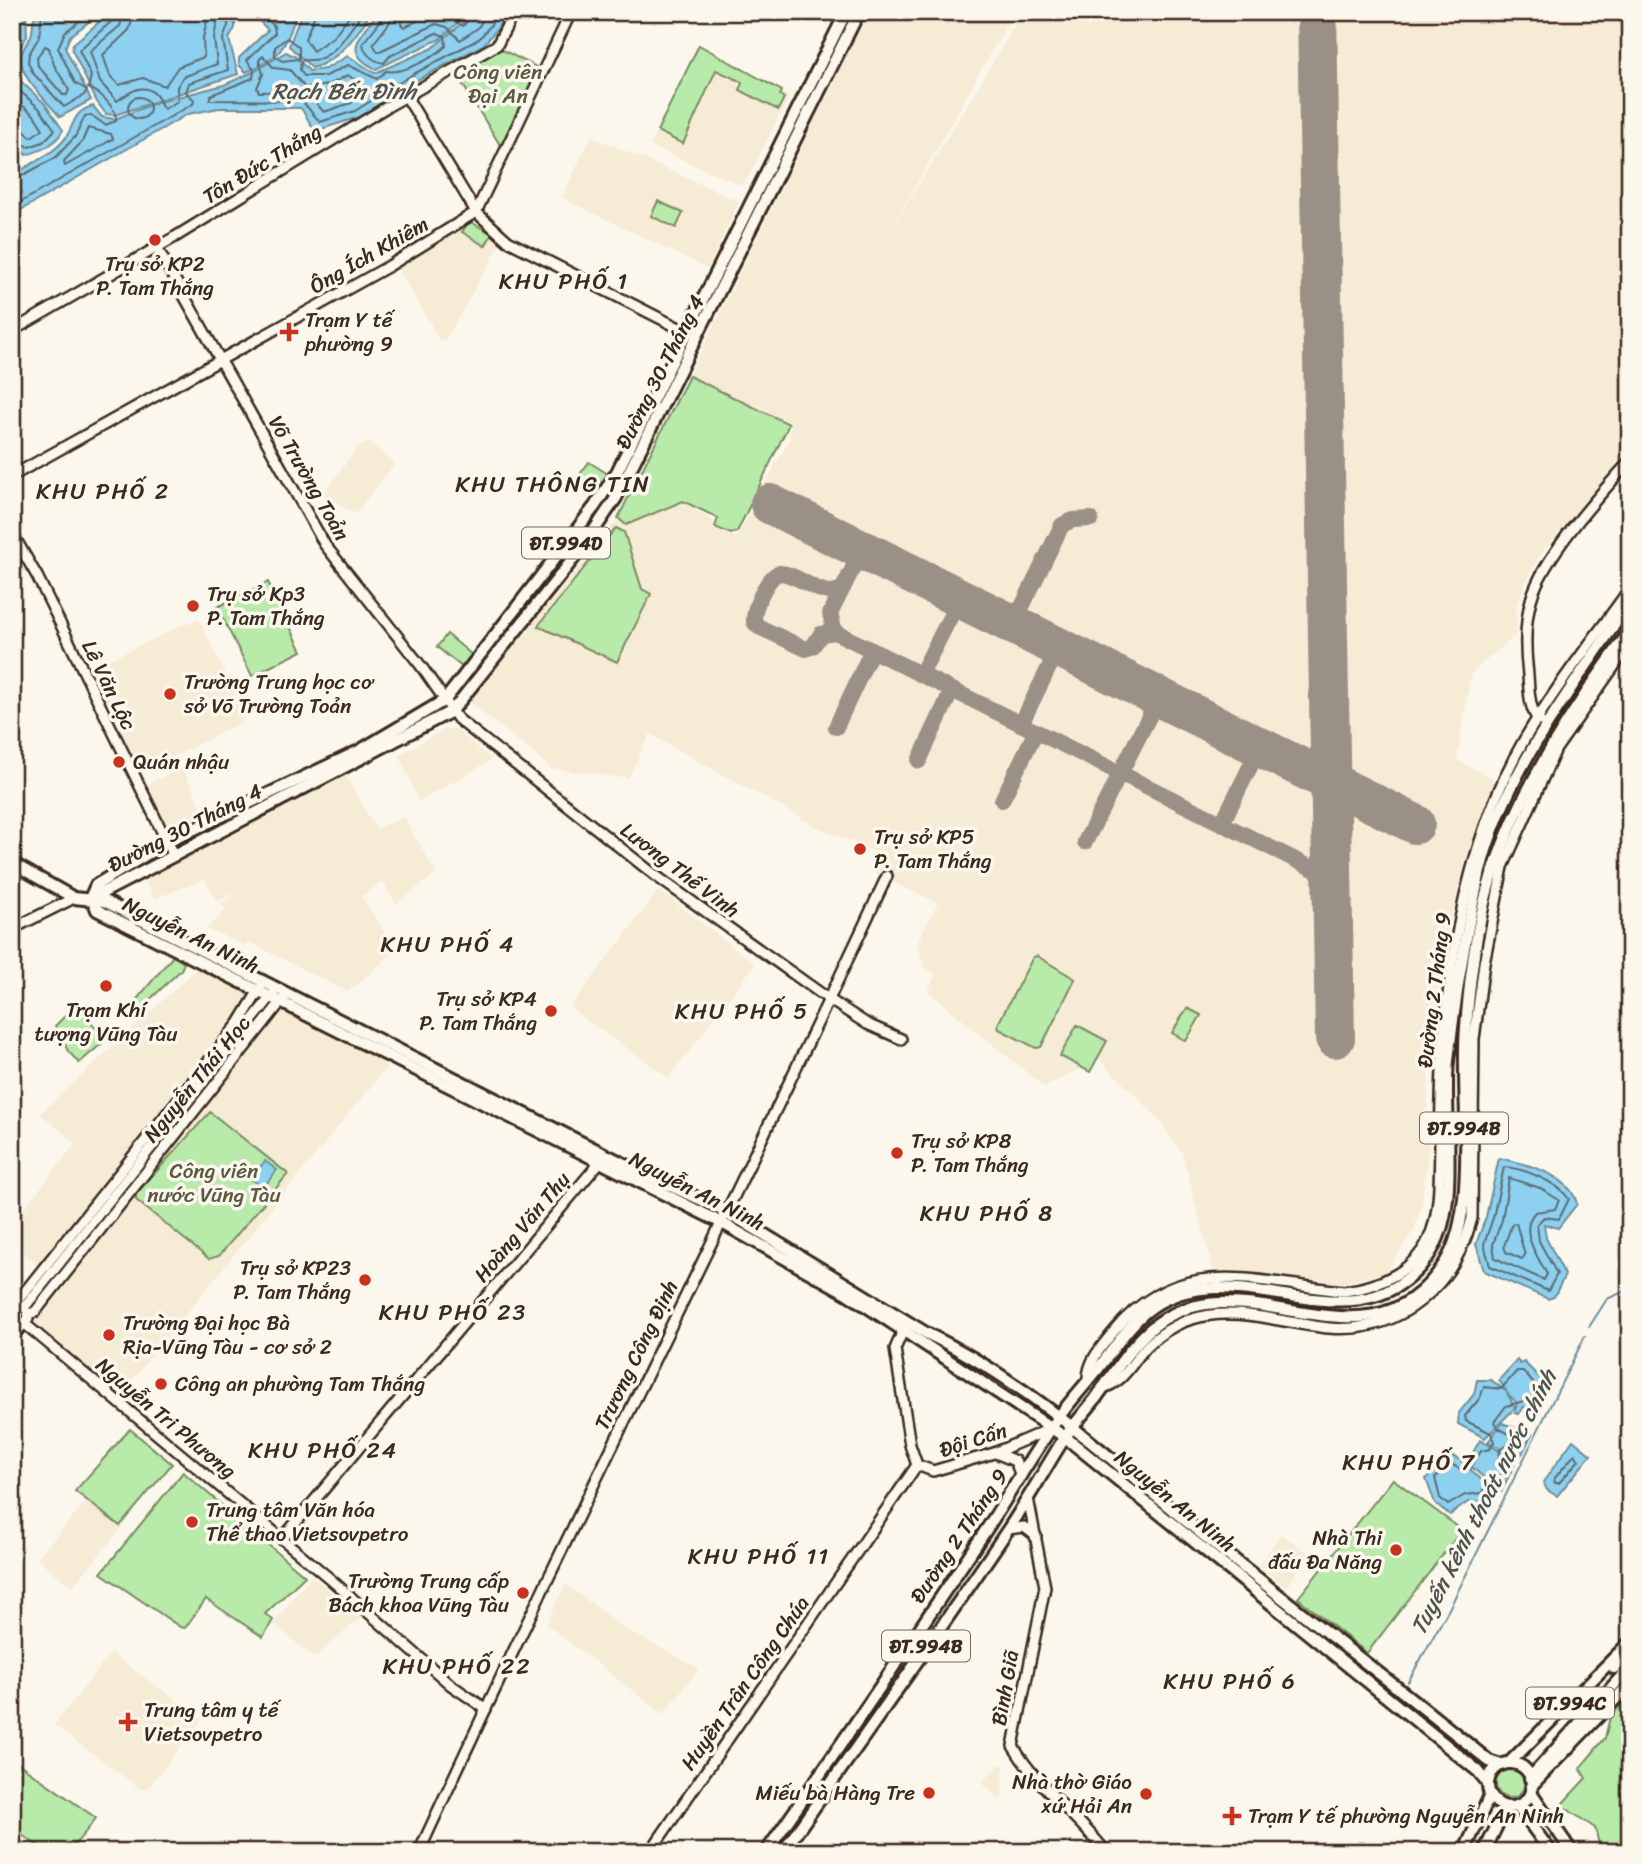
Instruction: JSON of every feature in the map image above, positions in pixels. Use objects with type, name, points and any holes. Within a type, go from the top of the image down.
[{"type":"main road","name":"Đường 30 Tháng 4","points":[[92,898],[96,885],[167,842],[359,751],[445,700],[592,510],[628,453],[846,12]]},
{"type":"main road","name":"Đường 30 Tháng 4","points":[[74,898],[92,898],[452,711],[604,517],[628,477],[859,12]]},
{"type":"main road","points":[[687,332],[697,341]]},
{"type":"main road","points":[[592,510],[604,517]]},
{"type":"main road","name":"Đường 2 Tháng 9","points":[[766,1852],[884,1684],[1059,1416],[1149,1309],[1191,1290],[1231,1288],[1330,1301],[1366,1298],[1398,1285],[1418,1268],[1439,1239],[1447,1201],[1444,1115],[1448,1062],[1457,993],[1480,872],[1492,834],[1520,767],[1543,723],[1630,603]]},
{"type":"main road","name":"Đường 2 Tháng 9","points":[[783,1852],[1008,1529],[1065,1437],[1146,1333],[1185,1308],[1215,1303],[1328,1318],[1362,1318],[1396,1309],[1412,1299],[1436,1276],[1457,1237],[1463,1211],[1469,1115],[1464,1060],[1470,994],[1478,937],[1495,866],[1524,797],[1547,754],[1630,631]]},
{"type":"main road","points":[[226,814],[232,825]]},
{"type":"main road","points":[[12,863],[74,898]]},
{"type":"main road","name":"Nguyễn An Ninh","points":[[92,898],[104,901],[279,995],[726,1212],[905,1325],[1065,1437],[1328,1642],[1489,1761],[1509,1764],[1531,1785]]},
{"type":"main road","name":"Nguyễn An Ninh","points":[[279,995],[599,1163],[722,1223],[905,1325],[958,1348],[1073,1427],[1328,1642],[1478,1771],[1488,1783]]},
{"type":"main road","points":[[1444,1115],[1469,1115]]},
{"type":"main road","points":[[1088,1381],[1102,1388]]},
{"type":"main road","name":"ĐT.994C","points":[[1509,1764],[1630,1642]]},
{"type":"main road","name":"ĐT.994C","points":[[1488,1783],[1494,1769],[1509,1764],[1630,1653]]},
{"type":"main road","name":"ĐT.994C","points":[[1531,1785],[1630,1667]]},
{"type":"main road","points":[[884,1684],[901,1681]]},
{"type":"main road","name":"ĐT.994C","points":[[1464,1852],[1504,1803],[1531,1785],[1630,1684]]},
{"type":"main road","points":[[1488,1783],[1551,1852]]},
{"type":"main road","points":[[1531,1785],[1572,1852]]},
{"type":"main road","name":"ĐT.994C","points":[[1471,1852],[1504,1803]]},
{"type":"main road","name":"ĐT.994C","points":[[1486,1852],[1504,1803]]},
{"type":"street","name":"Tôn Đức Thắng","points":[[12,331],[157,248],[406,96],[497,45],[514,12]]},
{"type":"street","points":[[476,212],[571,12]]},
{"type":"street","points":[[406,96],[476,212],[508,241],[687,332]]},
{"type":"street","name":"Ông Ích Khiêm","points":[[12,476],[389,266],[476,212]]},
{"type":"street","name":"Võ Trường Toản","points":[[157,248],[325,545],[452,711]]},
{"type":"street","points":[[1543,723],[1530,695],[1525,650],[1531,600],[1555,554],[1630,461]]},
{"type":"street","name":"Lê Văn Lộc","points":[[12,533],[37,576],[173,854]]},
{"type":"street","name":"Đường 2 Tháng 9","points":[[1543,723],[1630,588]]},
{"type":"street","name":"Đường 2 Tháng 9","points":[[1469,1115],[1479,994],[1503,867],[1556,750],[1630,644]]},
{"type":"street","name":"Lương Thế Vinh","points":[[452,711],[458,719],[656,876],[830,1000],[867,1024],[901,1039]]},
{"type":"street","name":"Trương Công Định","points":[[419,1852],[678,1307],[722,1223],[830,1000],[887,876]]},
{"type":"street","points":[[12,929],[74,898]]},
{"type":"street","name":"Nguyễn Thái Học","points":[[247,1029],[261,986]]},
{"type":"street","name":"Nguyễn Thái Học","points":[[12,1337],[20,1316],[19,1299],[125,1182],[247,1029],[279,995]]},
{"type":"street","name":"Hoàng Văn Thụ","points":[[282,1539],[599,1163]]},
{"type":"street","name":"Nguyễn Thái Học","points":[[20,1316],[35,1312],[125,1182]]},
{"type":"street","name":"Nguyễn Tri Phương","points":[[20,1316],[451,1685],[486,1709]]},
{"type":"street","name":"Đội Cấn","points":[[905,1325],[895,1349],[910,1445],[917,1465],[933,1471],[994,1453],[1052,1428]]},
{"type":"street","points":[[994,1453],[1015,1461],[1021,1476]]},
{"type":"street","name":"Huyền Trân Công Chúa","points":[[650,1852],[917,1465]]},
{"type":"street","name":"Bình Giã","points":[[1028,1498],[1045,1587],[1013,1746],[1039,1784],[1084,1825],[1106,1852]]},
{"type":"street","points":[[1008,1529],[1024,1527],[1036,1536]]},
{"type":"shaded area","points":[[868,12],[1014,12],[884,242],[1023,12],[1630,12],[1630,447],[1538,558],[1516,604],[1517,634],[1471,673],[1457,760],[1500,782],[1476,828],[1460,879],[1437,984],[1429,1044],[1428,1107],[1423,1111],[1423,1117],[1428,1120],[1429,1147],[1421,1208],[1414,1230],[1385,1273],[1344,1283],[1213,1269],[1182,1153],[1157,1117],[1099,1059],[1044,1087],[928,991],[936,974],[923,967],[918,941],[938,903],[875,874],[883,855],[819,828],[650,734],[628,778],[553,769],[469,702],[615,523],[681,499],[736,538],[789,440],[792,423],[689,376]]},
{"type":"shaded area","points":[[699,45],[789,96],[744,186],[650,146]]},
{"type":"shaded area","points":[[591,136],[739,201],[708,269],[562,198]]},
{"type":"shaded area","points":[[473,217],[502,241],[446,339],[440,340],[400,272],[400,266]]},
{"type":"shaded area","points":[[369,442],[395,464],[355,514],[323,494],[358,447]]},
{"type":"shaded area","name":"Trường Trung học cơ sở Võ Trường Toản","points":[[198,618],[245,713],[243,721],[145,771],[139,768],[94,674],[96,666]]},
{"type":"shaded area","points":[[446,728],[456,729],[492,760],[419,801],[399,755]]},
{"type":"shaded area","points":[[182,768],[205,815],[167,833],[144,786]]},
{"type":"shaded area","points":[[345,775],[376,829],[404,817],[436,874],[396,904],[383,882],[361,896],[396,950],[348,992],[249,942],[245,945],[206,929],[226,911],[221,904],[239,890],[217,902],[205,879],[154,899],[142,877],[313,794],[312,791]]},
{"type":"shaded area","points":[[659,890],[755,964],[669,1078],[570,1008]]},
{"type":"shaded area","points":[[203,963],[394,1058],[116,1400],[25,1324],[35,1312],[43,1269],[12,1243],[12,1224],[76,1143],[40,1114]]},
{"type":"shaded area","points":[[87,1501],[122,1528],[72,1587],[37,1558]]},
{"type":"shaded area","points":[[1281,1534],[1310,1554],[1286,1587],[1258,1566]]},
{"type":"shaded area","points":[[311,1576],[363,1616],[314,1658],[273,1623]]},
{"type":"shaded area","points":[[566,1584],[620,1626],[699,1669],[663,1714],[546,1624]]},
{"type":"shaded area","name":"Trung tâm y tế Vietsovpetro","points":[[111,1653],[202,1719],[148,1788],[142,1790],[54,1725]]},
{"type":"shaded area","points":[[1001,1764],[1004,1765],[1001,1801],[982,1782]]},
{"type":"green space","points":[[699,45],[782,91],[780,95],[784,98],[778,110],[740,90],[742,82],[716,70],[683,144],[657,131]]},
{"type":"green space","name":"Công viên Đại An","points":[[497,47],[538,68],[502,148],[455,72]]},
{"type":"green space","points":[[658,201],[683,213],[676,228],[651,216]]},
{"type":"green space","points":[[469,221],[492,234],[485,246],[462,232]]},
{"type":"green space","points":[[689,376],[789,424],[737,532],[731,534],[715,527],[718,518],[683,501],[626,525],[618,518]]},
{"type":"green space","points":[[589,462],[608,474],[596,492],[577,478]]},
{"type":"green space","points":[[616,528],[624,532],[642,589],[651,594],[617,662],[538,626]]},
{"type":"green space","points":[[268,582],[302,651],[252,676],[217,607]]},
{"type":"green space","points":[[447,634],[472,655],[462,667],[437,647]]},
{"type":"green space","points":[[173,956],[184,963],[181,970],[139,1010],[132,1005]]},
{"type":"green space","points":[[1037,956],[1075,979],[1041,1047],[1036,1048],[999,1029],[998,1024],[1033,957]]},
{"type":"green space","points":[[74,1007],[80,1009],[106,1040],[79,1063],[68,1051],[55,1026]]},
{"type":"green space","points":[[1187,1008],[1201,1015],[1186,1041],[1172,1033]]},
{"type":"green space","points":[[1077,1025],[1107,1041],[1090,1072],[1060,1056]]},
{"type":"green space","name":"Công viên nước Vũng Tàu","points":[[210,1112],[288,1174],[219,1256],[209,1259],[136,1200],[136,1194]]},
{"type":"green space","name":"Trung tâm Văn hóa Thể thao Vietsovpetro","points":[[130,1429],[172,1464],[120,1526],[75,1491]]},
{"type":"green space","name":"Trung tâm Văn hóa Thể thao Vietsovpetro","points":[[183,1472],[305,1576],[265,1614],[273,1620],[263,1637],[206,1599],[185,1628],[180,1627],[101,1573]]},
{"type":"green space","points":[[1393,1479],[1462,1530],[1367,1653],[1298,1598]]},
{"type":"green space","points":[[1630,1695],[1630,1852],[1601,1852],[1595,1828],[1561,1805],[1586,1778],[1580,1768],[1605,1738],[1610,1717]]},
{"type":"green space","points":[[12,1759],[96,1818],[67,1850],[50,1851],[12,1828]]},
{"type":"green space","points":[[1510,1770],[1520,1774],[1524,1784],[1520,1794],[1510,1798],[1500,1794],[1496,1784],[1500,1774]]},
{"type":"water","points":[[12,12],[26,12],[27,36],[12,62]]},
{"type":"water","points":[[102,12],[70,36],[65,48],[91,100],[60,117],[23,70],[22,53],[31,35],[34,19],[37,13]]},
{"type":"water","points":[[111,12],[235,12],[235,28],[229,39],[238,74],[115,115],[106,114],[97,102],[72,50],[73,44]]},
{"type":"water","points":[[251,12],[297,12],[281,50],[268,61],[246,72],[239,65],[239,58],[268,30]]},
{"type":"water","points":[[302,12],[371,12],[339,53],[322,65],[312,68],[289,46]]},
{"type":"water","points":[[377,12],[469,13],[440,39],[376,69],[358,56],[356,49],[361,35]]},
{"type":"water","name":"Rạch Bến Đình","points":[[476,12],[505,12],[498,28],[483,45],[413,82],[359,117],[315,131],[301,108],[219,108],[188,114],[12,215],[12,176],[58,146],[77,116],[87,108],[93,106],[102,117],[115,119],[155,103],[224,85],[255,71],[286,52],[296,57],[309,71],[325,69],[348,56],[375,73],[431,49]]},
{"type":"water","points":[[12,73],[45,104],[63,130],[48,146],[26,155],[12,140]]},
{"type":"water","points":[[1499,1158],[1533,1167],[1556,1178],[1566,1185],[1577,1204],[1558,1228],[1544,1224],[1546,1238],[1565,1275],[1554,1297],[1548,1299],[1484,1271],[1476,1244],[1486,1217]]},
{"type":"water","points":[[265,1161],[277,1170],[263,1188],[251,1179]]},
{"type":"water","points":[[1517,1360],[1520,1364],[1524,1362],[1550,1388],[1530,1409],[1524,1407],[1519,1414],[1515,1413],[1517,1403],[1507,1393],[1515,1408],[1485,1438],[1458,1424],[1459,1413],[1474,1394],[1477,1380],[1491,1380],[1507,1392],[1499,1380]]},
{"type":"water","points":[[1502,1423],[1532,1434],[1522,1454],[1516,1456],[1488,1442]]},
{"type":"water","points":[[1480,1440],[1506,1454],[1515,1463],[1501,1492],[1467,1463]]},
{"type":"water","points":[[1573,1440],[1591,1455],[1557,1496],[1547,1490],[1543,1482]]},
{"type":"water","points":[[1447,1453],[1460,1460],[1496,1493],[1493,1501],[1468,1502],[1450,1515],[1435,1503],[1426,1479],[1441,1464]]},
{"type":"waterway","points":[[1589,1327],[1607,1299],[1630,1289]]},
{"type":"waterway","name":"Tuyến kênh thoát nước chính","points":[[1408,1682],[1450,1607],[1585,1336]]},
{"type":"taxiway","points":[[1013,625],[1062,525],[1073,520],[1091,519]]},
{"type":"taxiway","points":[[835,632],[830,614],[862,550]]},
{"type":"taxiway","points":[[843,588],[835,592],[819,590],[795,577],[778,573],[761,595],[754,622],[759,627],[806,649],[813,646],[821,634],[835,632],[1332,878]]},
{"type":"taxiway","points":[[921,674],[960,598]]},
{"type":"taxiway","points":[[1021,724],[1059,647]]},
{"type":"taxiway","points":[[836,727],[872,650]]},
{"type":"taxiway","points":[[919,761],[952,690]]},
{"type":"taxiway","points":[[1085,842],[1159,697]]},
{"type":"taxiway","points":[[1002,800],[1036,731]]},
{"type":"taxiway","points":[[1222,823],[1260,747]]},
{"type":"runway","points":[[1317,12],[1335,1038]]},
{"type":"runway","points":[[770,504],[1415,824]]},
{"type":"place","name":"Trụ sở KP2 P. Tam Thắng","points":[[155,240]]},
{"type":"place","name":"Trạm Y tế phường 9","points":[[289,332]]},
{"type":"place","name":"Trụ sở Kp3 P. Tam Thắng","points":[[193,606]]},
{"type":"place","name":"Trường Trung học cơ sở Võ Trường Toản","points":[[170,694]]},
{"type":"place","name":"Quán nhậu","points":[[119,762]]},
{"type":"place","name":"Trụ sở KP5 P. Tam Thắng","points":[[860,849]]},
{"type":"place","name":"Trạm Khí tượng Vũng Tàu","points":[[106,986]]},
{"type":"place","name":"Trụ sở KP4 P. Tam Thắng","points":[[551,1011]]},
{"type":"place","name":"Trụ sở KP8 P. Tam Thắng","points":[[897,1153]]},
{"type":"place","name":"Trụ sở KP23 P. Tam Thắng","points":[[365,1280]]},
{"type":"place","name":"Trường Đại học Bà Rịa-Vũng Tàu - cơ sở 2","points":[[109,1335]]},
{"type":"place","name":"Công an phường Tam Thắng","points":[[161,1384]]},
{"type":"place","name":"Trung tâm Văn hóa Thể thao Vietsovpetro","points":[[192,1522]]},
{"type":"place","name":"Nhà Thi đấu Đa Năng","points":[[1396,1550]]},
{"type":"place","name":"Trường Trung cấp Bách khoa Vũng Tàu","points":[[523,1593]]},
{"type":"place","name":"Trung tâm y tế Vietsovpetro","points":[[128,1722]]},
{"type":"place","name":"Miếu bà Hàng Tre","points":[[929,1793]]},
{"type":"place","name":"Nhà thờ Giáo xứ Hải An","points":[[1146,1794]]},
{"type":"place","name":"Trạm Y tế phường Nguyễn An Ninh","points":[[1232,1816]]},
{"type":"district","name":"KHU PHỐ 1","points":[[564,281]]},
{"type":"district","name":"KHU THÔNG TIN","points":[[553,484]]},
{"type":"district","name":"KHU PHỐ 2","points":[[103,491]]},
{"type":"district","name":"KHU PHỐ 4","points":[[448,944]]},
{"type":"district","name":"KHU PHỐ 5","points":[[742,1011]]},
{"type":"district","name":"KHU PHỐ 8","points":[[987,1213]]},
{"type":"district","name":"KHU PHỐ 23","points":[[453,1312]]},
{"type":"district","name":"KHU PHỐ 24","points":[[323,1450]]},
{"type":"district","name":"KHU PHỐ 7","points":[[1409,1462]]},
{"type":"district","name":"KHU PHỐ 11","points":[[759,1556]]},
{"type":"district","name":"KHU PHỐ 22","points":[[457,1666]]},
{"type":"district","name":"KHU PHỐ 6","points":[[1230,1681]]}]
